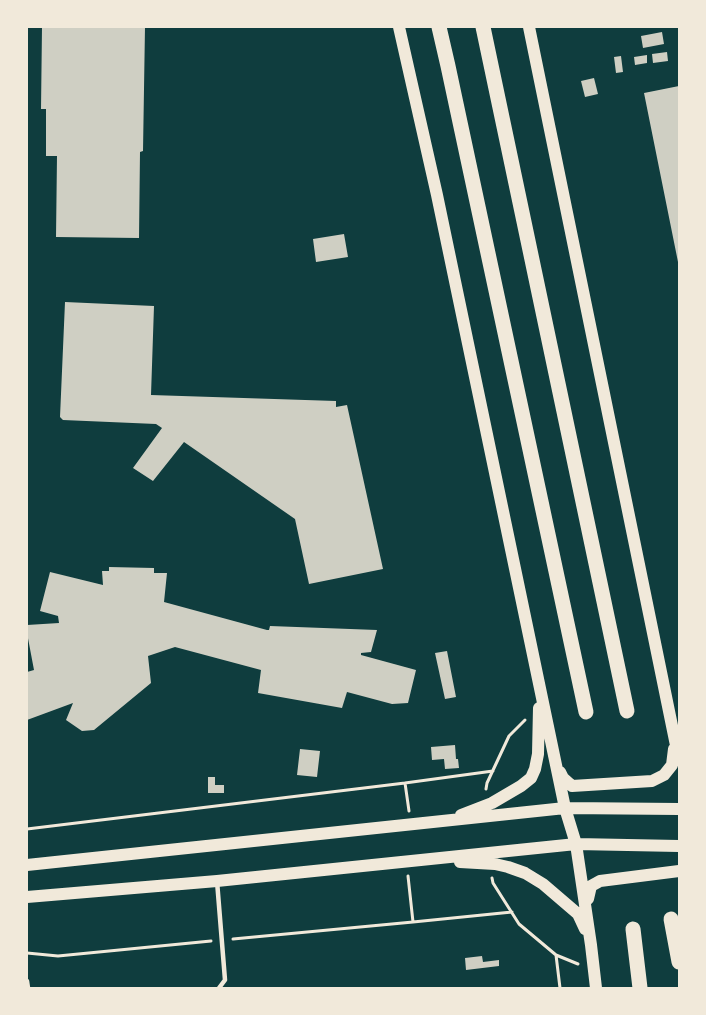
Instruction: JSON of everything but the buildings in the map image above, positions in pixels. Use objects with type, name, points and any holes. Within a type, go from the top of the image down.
[{"type":"highway","points":[[439,27],[586,712]]},
{"type":"highway","points":[[483,27],[627,711]]},
{"type":"highway","points":[[671,919],[679,962]]},
{"type":"highway","points":[[633,929],[640,988]]},
{"type":"main road","points":[[399,27],[565,808],[576,844],[596,988]]},
{"type":"main road","points":[[529,27],[671,720],[677,737],[679,760]]},
{"type":"main road","points":[[447,821],[492,802],[531,778],[538,754],[540,686]]},
{"type":"main road","points":[[556,766],[563,778],[572,786],[652,781],[664,776],[672,765],[677,737]]},
{"type":"main road","points":[[27,866],[565,808],[679,808]]},
{"type":"main road","points":[[27,897],[217,881],[576,844],[679,846]]},
{"type":"main road","points":[[419,860],[495,864],[525,873],[543,884],[578,914],[591,945]]},
{"type":"main road","points":[[586,910],[591,886],[600,881],[679,871]]},
{"type":"lane","points":[[217,881],[225,980],[219,988]]},
{"type":"lane","points":[[27,981],[28,988]]},
{"type":"path","points":[[27,829],[493,771]]},
{"type":"path","points":[[405,783],[411,825]]},
{"type":"path","points":[[406,861],[413,922],[512,912]]},
{"type":"path","points":[[556,955],[560,988]]}]
